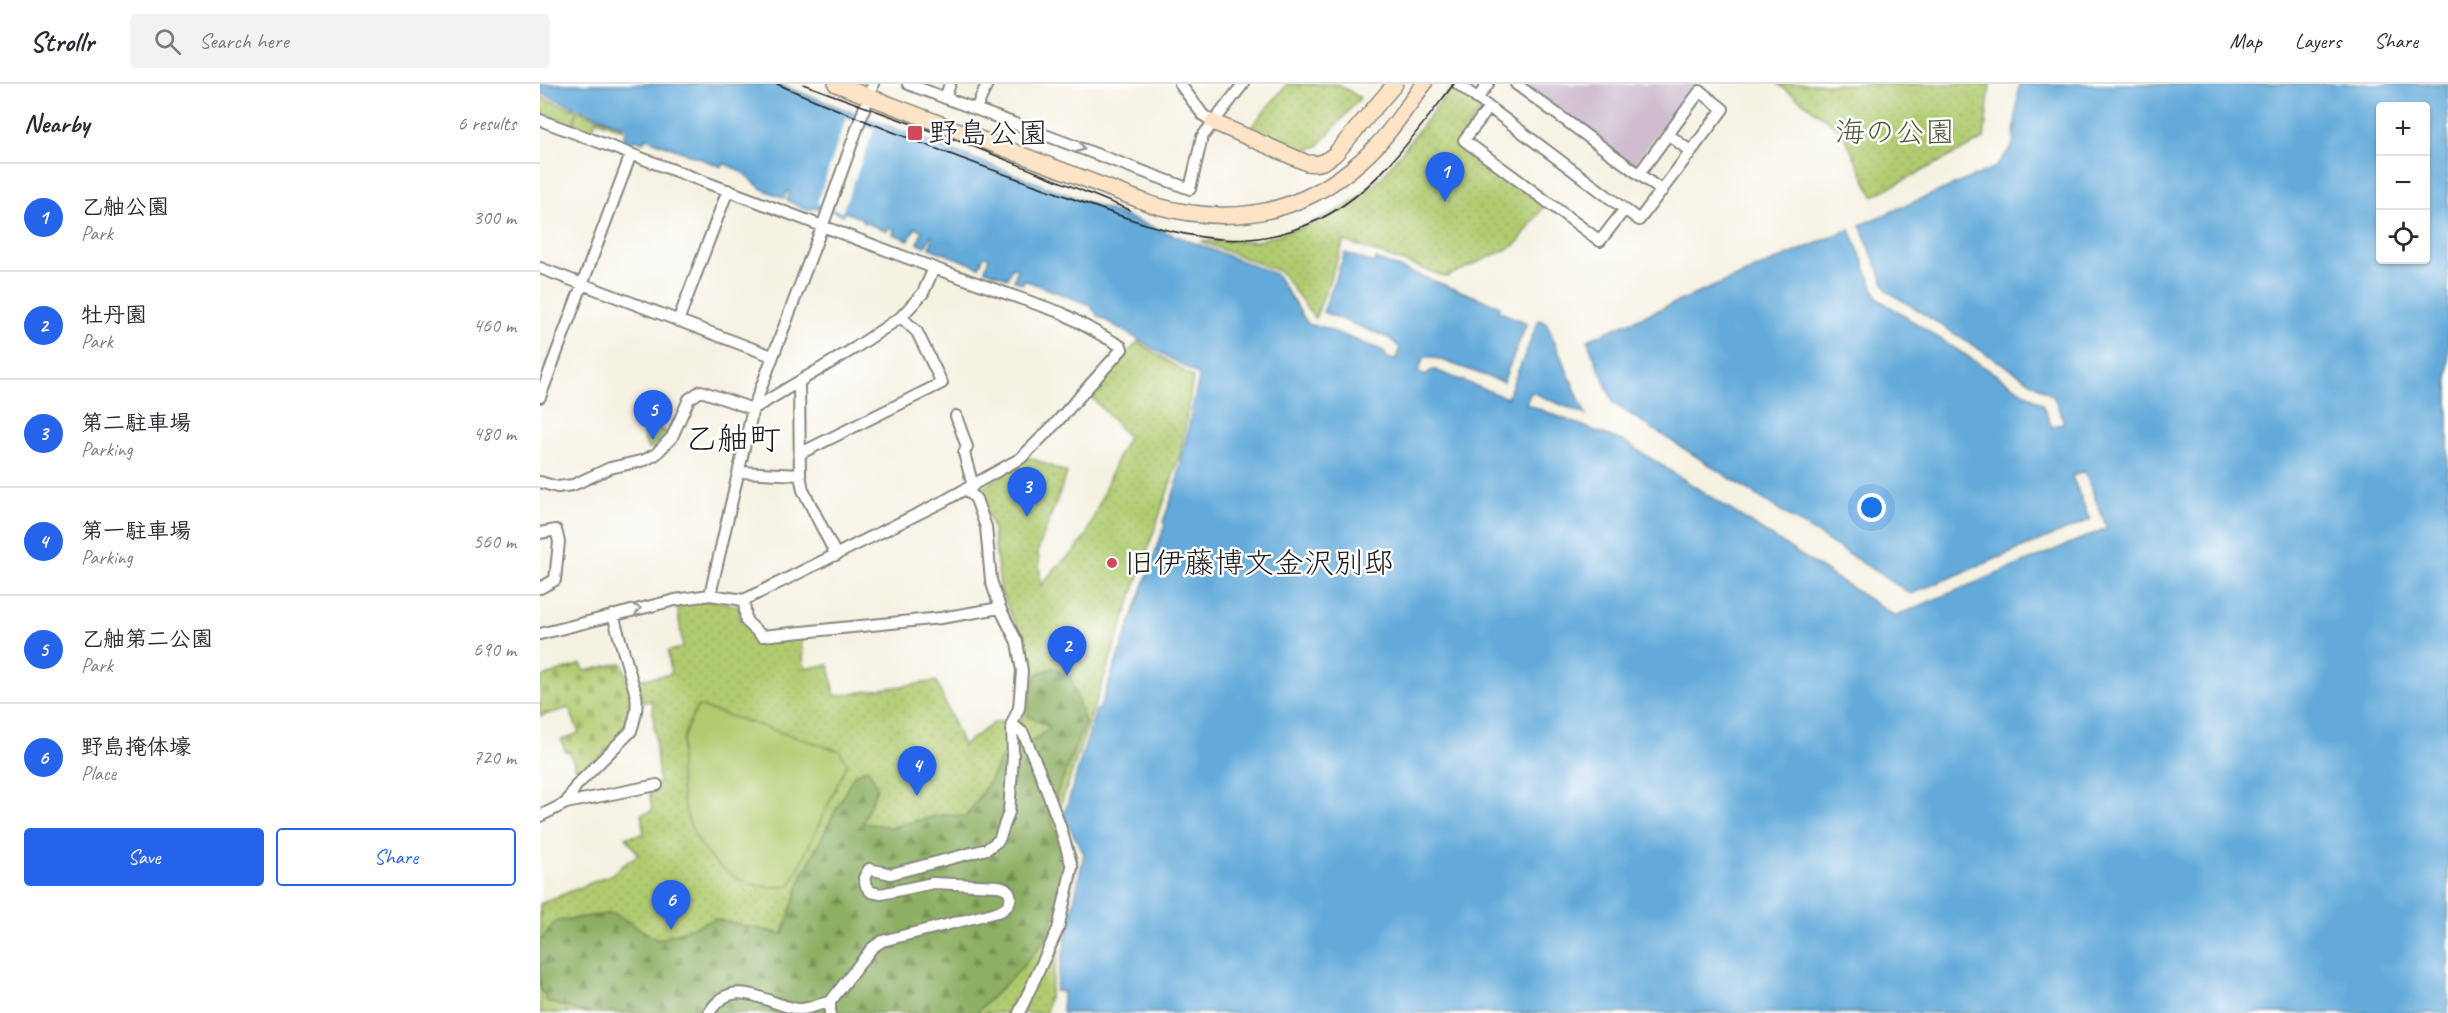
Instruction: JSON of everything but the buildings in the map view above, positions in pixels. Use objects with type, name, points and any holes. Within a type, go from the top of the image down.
[{"type":"street","points":[[836,84],[871,90],[1153,205],[1183,214],[1216,217],[1246,215],[1294,204],[1341,178],[1365,158],[1424,84]]},
{"type":"street","points":[[908,84],[1190,189],[1202,136],[1243,84]]},
{"type":"street","points":[[945,98],[950,84]]},
{"type":"street","points":[[976,109],[987,84]]},
{"type":"street","points":[[1180,84],[1203,115],[1213,122],[1307,163],[1317,165],[1335,154],[1395,84]]},
{"type":"street","points":[[1458,84],[1639,220],[1723,109],[1700,91],[1639,174]]},
{"type":"street","points":[[1477,99],[1488,84]]},
{"type":"street","points":[[1516,84],[1662,191]]},
{"type":"street","points":[[710,595],[753,409],[871,90]]},
{"type":"street","points":[[1490,108],[1464,140],[1600,241],[1624,210]]},
{"type":"street","points":[[540,120],[822,227],[1062,313],[1121,346],[1122,349],[1021,458],[969,488],[836,555],[744,600],[710,595],[675,600],[540,634]]},
{"type":"street","points":[[1668,134],[1691,152]]},
{"type":"street","points":[[540,397],[631,154]]},
{"type":"street","points":[[678,321],[728,190]]},
{"type":"street","points":[[540,267],[772,356]]},
{"type":"street","points":[[540,482],[556,487],[565,486],[580,482],[610,468],[645,460],[656,454],[672,437],[689,399],[701,392],[753,409],[855,348],[901,317],[923,293],[934,268]]},
{"type":"street","points":[[799,454],[942,382],[917,332],[901,317]]},
{"type":"street","points":[[799,382],[799,454],[803,490],[836,555]]},
{"type":"street","points":[[709,1013],[714,1004],[729,994],[748,993],[801,1010],[819,1003],[830,1008],[872,948],[882,940],[1001,911],[1010,904],[1010,893],[1004,886],[933,883],[881,894],[872,892],[866,886],[864,878],[869,869],[891,874],[987,849],[999,840],[1010,812],[1012,724],[1019,708],[1022,671],[1017,642],[1000,608],[991,580],[986,527],[976,499],[969,488],[964,453],[967,447],[956,416]]},
{"type":"street","points":[[740,472],[800,475]]},
{"type":"street","points":[[540,533],[556,530],[559,542],[555,580],[540,588]]},
{"type":"street","points":[[744,600],[746,621],[762,636],[941,618],[1000,608]]},
{"type":"street","points":[[566,803],[576,786],[631,731],[636,713],[636,695],[613,615]]},
{"type":"street","points":[[1012,724],[1023,733],[1039,770],[1072,867],[1058,929],[1019,1013]]},
{"type":"street","points":[[540,816],[566,803],[657,785]]},
{"type":"shaded area","points":[[1531,84],[1695,84],[1634,166],[1528,88]]},
{"type":"green space","points":[[1287,84],[1338,84],[1360,98],[1318,146],[1302,152],[1249,130]]},
{"type":"green space","name":"海の公園","points":[[1778,84],[1990,84],[1984,139],[1873,196],[1842,131]]},
{"type":"green space","points":[[1452,87],[1481,109],[1458,143],[1544,206],[1516,245],[1446,277],[1344,241],[1315,319],[1281,272],[1200,241],[1258,241],[1331,215],[1357,199],[1382,177]]},
{"type":"green space","points":[[540,97],[623,127],[622,130],[596,120],[592,133],[574,125],[577,112],[573,124],[540,114]]},
{"type":"green space","points":[[1138,342],[1193,377],[1181,452],[1059,810],[1077,858],[1046,1013],[540,1013],[540,904],[610,875],[638,854],[626,837],[644,834],[641,814],[652,811],[649,788],[659,783],[652,701],[643,702],[637,680],[671,674],[668,651],[683,648],[677,605],[711,600],[739,606],[740,620],[763,640],[800,636],[805,668],[829,665],[835,696],[936,681],[963,745],[995,722],[1022,720],[1029,655],[1001,592],[992,525],[978,491],[1029,457],[1067,473],[1038,550],[1041,586],[1056,567],[1075,551],[1087,534],[1128,437],[1089,394]]},
{"type":"green space","points":[[652,426],[667,432],[648,450],[643,434]]},
{"type":"green space","points":[[622,663],[634,700],[629,726],[613,745],[579,776],[569,751],[566,752],[561,740],[579,733],[569,708],[540,716],[540,678],[581,664],[585,671]]},
{"type":"green space","points":[[1053,668],[1071,678],[1085,723],[1049,813],[1067,861],[1062,890],[1047,938],[1019,971],[976,1013],[588,1013],[548,1002],[540,988],[540,941],[556,921],[614,913],[658,940],[715,919],[783,934],[802,876],[854,775],[868,768],[877,787],[863,823],[891,827],[941,815],[966,816],[987,785],[1003,755],[1036,739],[1050,727],[1027,716],[1030,693],[1037,674]]},
{"type":"green space","points":[[698,706],[840,751],[847,764],[790,886],[762,886],[733,875],[716,863],[702,847],[692,829],[681,788],[680,766],[684,735]]},
{"type":"water","points":[[540,84],[778,84],[1276,274],[1308,324],[1325,328],[1384,351],[1387,358],[1395,360],[1400,348],[1389,338],[1323,312],[1345,253],[1374,263],[1376,259],[1500,306],[1498,311],[1527,323],[1503,382],[1433,357],[1424,357],[1418,372],[1426,376],[1430,371],[1435,370],[1507,398],[1539,320],[1546,322],[1586,415],[1531,392],[1526,404],[1627,443],[1895,616],[2107,528],[2084,471],[2072,476],[2090,520],[1911,594],[1614,404],[1587,340],[1850,229],[1878,299],[2042,404],[2052,427],[2064,422],[2053,396],[1887,291],[1860,225],[1996,167],[2013,145],[2019,84],[2448,84],[2448,1013],[1062,1013],[1063,992],[1055,991],[1084,854],[1062,813],[1065,812],[1096,710],[1099,710],[1165,525],[1163,522],[1176,486],[1199,377],[1098,316],[1090,305],[1024,280],[1022,284],[1014,280],[1017,269],[1012,267],[1008,278],[985,270],[989,257],[984,256],[979,267],[930,248],[933,236],[931,235],[926,246],[918,244],[922,231],[915,228],[909,240],[893,234],[894,229],[889,227],[887,231],[845,212],[843,215],[823,207],[805,210],[787,200],[790,192],[787,191],[784,198],[762,189],[743,173],[724,163],[722,167],[646,138],[643,142],[635,139],[632,143],[623,141],[626,127],[540,93]]},
{"type":"pier","points":[[846,118],[874,130],[842,212],[817,203]]},
{"type":"tram line","points":[[777,84],[916,141],[1117,215],[1177,232],[1232,240],[1283,233],[1320,219],[1341,207],[1360,193],[1394,159],[1454,84]]},
{"type":"tram line","points":[[803,84],[972,146],[1130,210]]},
{"type":"place","name":"野島公園","points":[[915,133]]},
{"type":"place","name":"乙舳公園","points":[[1445,202]]},
{"type":"place","name":"乙舳第二公園","points":[[653,440]]},
{"type":"place","name":"第二駐車場","points":[[1027,517]]},
{"type":"place","name":"旧伊藤博文金沢別邸","points":[[1112,563]]},
{"type":"place","name":"牡丹園","points":[[1067,676]]},
{"type":"place","name":"第一駐車場","points":[[917,796]]},
{"type":"place","name":"野島掩体壕","points":[[671,930]]},
{"type":"district","name":"乙舳町","points":[[733,438]]}]
